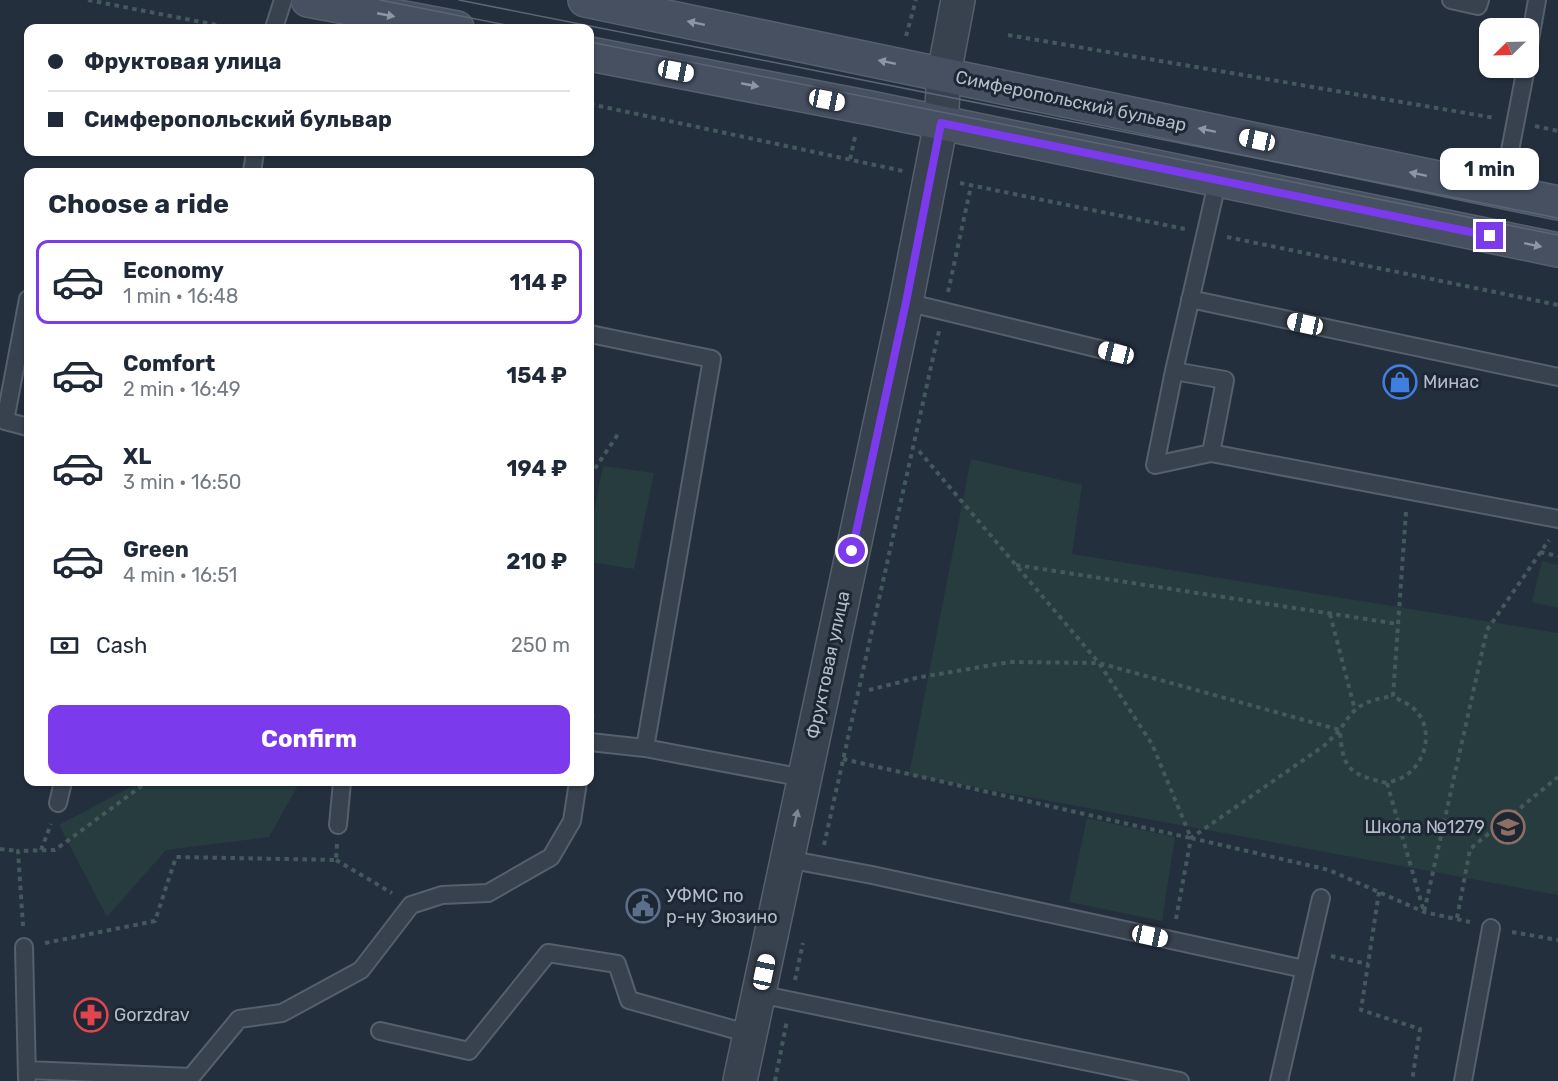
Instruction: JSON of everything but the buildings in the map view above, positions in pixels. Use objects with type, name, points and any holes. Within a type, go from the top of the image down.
[{"type":"main road","points":[[308,0],[436,24]]},
{"type":"main road","name":"Симферопольский бульвар","points":[[585,0],[1558,203]]},
{"type":"main road","points":[[594,55],[870,108],[1558,250]]},
{"type":"street","name":"Фруктовая улица","points":[[740,1081],[906,302],[941,123],[944,74],[958,0]]},
{"type":"lane","points":[[275,24],[283,0]]},
{"type":"lane","points":[[1451,0],[1478,6],[1480,0]]},
{"type":"lane","points":[[1534,18],[1537,0]]},
{"type":"lane","points":[[1502,192],[1524,78]]},
{"type":"lane","points":[[1218,179],[1155,465],[1210,453],[1558,519]]},
{"type":"lane","points":[[1190,299],[1558,378]]},
{"type":"lane","points":[[906,302],[1116,353]]},
{"type":"lane","points":[[24,320],[5,421],[24,426]]},
{"type":"lane","points":[[594,335],[712,358],[645,748]]},
{"type":"lane","points":[[1174,371],[1225,380],[1210,453]]},
{"type":"lane","points":[[594,742],[645,748],[804,778]]},
{"type":"lane","points":[[58,803],[62,786]]},
{"type":"lane","points":[[338,825],[342,786]]},
{"type":"lane","points":[[24,947],[27,1075],[191,1079],[240,1019],[282,1013],[361,970],[411,905],[442,895],[488,892],[551,857],[572,821],[577,786]]},
{"type":"lane","points":[[787,859],[820,864],[1304,969]]},
{"type":"lane","points":[[1279,1081],[1321,898]]},
{"type":"lane","points":[[1463,1081],[1491,928]]},
{"type":"lane","points":[[380,1031],[469,1051],[548,953],[617,964],[629,1000],[750,1034]]},
{"type":"lane","points":[[759,994],[1180,1081]]},
{"type":"path","points":[[88,0],[211,24]]},
{"type":"path","points":[[903,45],[916,0]]},
{"type":"path","points":[[1008,35],[1517,122],[1558,131]]},
{"type":"path","points":[[594,105],[971,186],[1558,305]]},
{"type":"path","points":[[850,159],[855,137]]},
{"type":"path","points":[[820,864],[971,186]]},
{"type":"path","points":[[594,470],[620,431]]},
{"type":"path","points":[[919,451],[1099,663],[1152,744],[1191,838],[1172,941]]},
{"type":"path","points":[[1393,696],[1408,490]]},
{"type":"path","points":[[1424,912],[1487,630],[1552,535]]},
{"type":"path","points":[[1540,552],[1558,556]]},
{"type":"path","points":[[1015,565],[1398,624]]},
{"type":"path","points":[[1330,614],[1354,710]]},
{"type":"path","points":[[869,690],[916,678],[1010,662],[1099,663],[1340,730]]},
{"type":"path","points":[[1191,838],[1324,745],[1340,730],[1351,712],[1367,702],[1393,696],[1413,707],[1424,721],[1427,739],[1419,763],[1405,776],[1387,783],[1354,773],[1341,747],[1340,730]]},
{"type":"path","points":[[843,759],[1329,870],[1424,912],[1457,918],[1491,928],[1558,940]]},
{"type":"path","points":[[1457,918],[1470,849],[1558,777]]},
{"type":"path","points":[[1387,783],[1424,912]]},
{"type":"path","points":[[0,849],[55,850],[142,786]]},
{"type":"path","points":[[41,850],[58,803]]},
{"type":"path","points":[[336,860],[338,825]]},
{"type":"path","points":[[18,851],[24,947],[155,921],[176,857],[336,860],[411,905]]},
{"type":"path","points":[[1379,892],[1361,1010],[1420,1029],[1412,1081]]},
{"type":"path","points":[[776,1081],[805,932]]},
{"type":"path","points":[[1308,952],[1368,964]]},
{"type":"green space","points":[[971,459],[1082,485],[1072,554],[1558,633],[1558,895],[909,775]]},
{"type":"green space","points":[[603,466],[654,473],[634,569],[594,563],[594,512]]},
{"type":"green space","points":[[1542,561],[1558,565],[1558,608],[1532,602]]},
{"type":"green space","points":[[132,786],[298,786],[269,837],[166,850],[107,917],[59,825]]},
{"type":"green space","points":[[1087,818],[1175,837],[1162,921],[1069,902]]},
{"type":"tram line","points":[[380,0],[501,24]]},
{"type":"tram line","points":[[459,0],[580,24]]},
{"type":"tram line","points":[[594,27],[1558,218]]},
{"type":"tram line","points":[[594,43],[1558,235]]},
{"type":"place","name":"Минас","points":[[1400,382]]},
{"type":"place","name":"Школа №1279","points":[[1508,827]]},
{"type":"place","name":"УФМС по р-ну Зюзино","points":[[643,906]]},
{"type":"place","name":"Gorzdrav","points":[[91,1015]]},
{"type":"route","points":[[852,551],[906,302],[941,123],[1490,236]]}]
